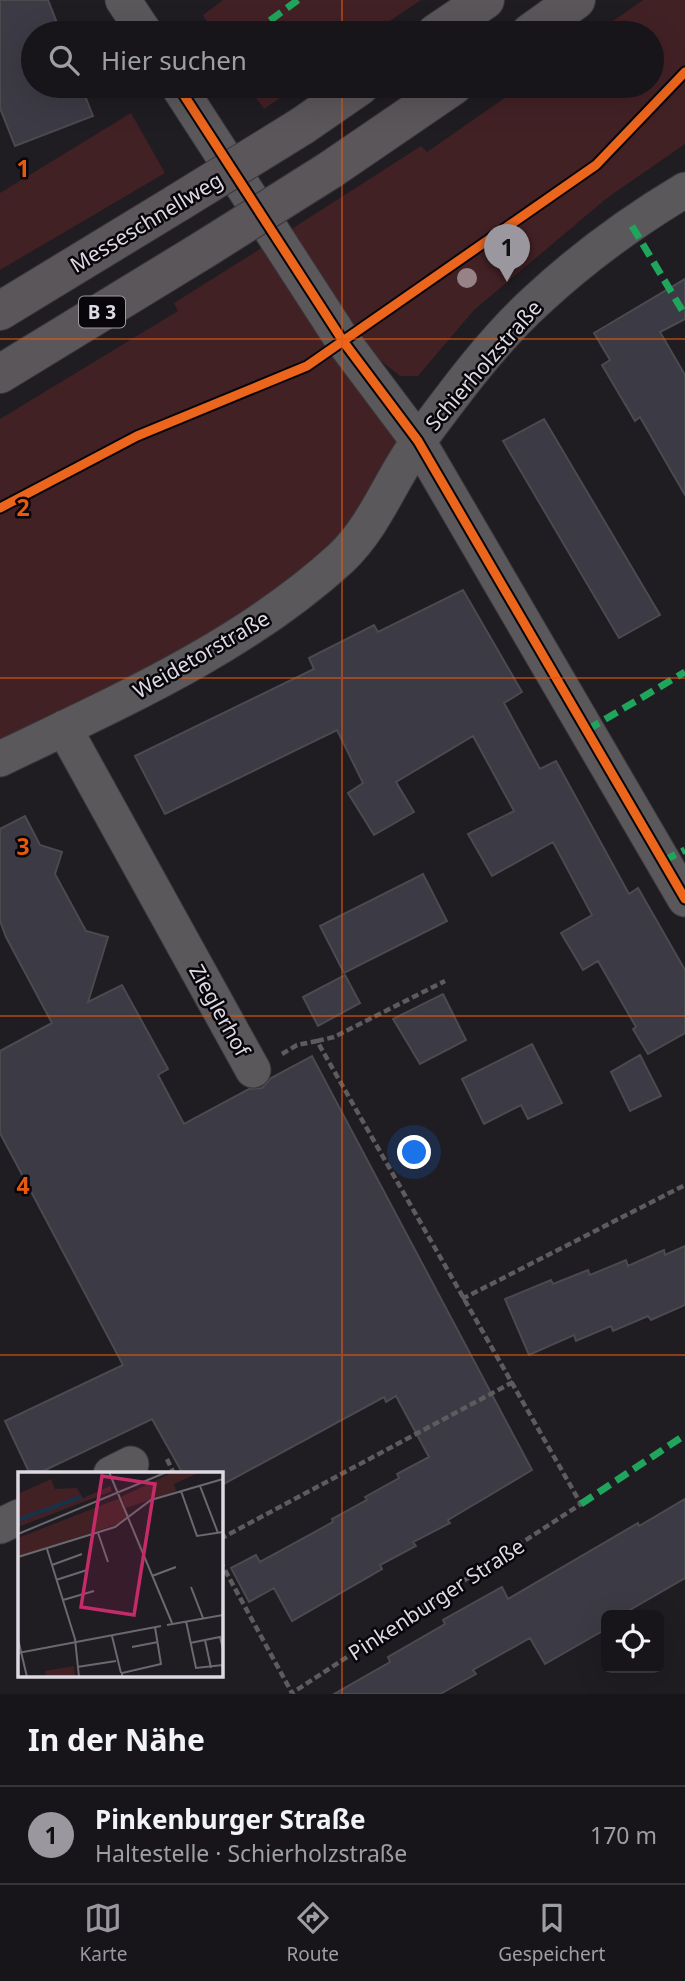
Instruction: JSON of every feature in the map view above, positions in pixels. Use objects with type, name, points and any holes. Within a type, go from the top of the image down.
[{"type":"highway","points":[[454,21],[485,0]]},
{"type":"highway","points":[[547,21],[576,0]]},
{"type":"highway","name":"Messeschnellweg","points":[[0,312],[302,126],[343,98]]},
{"type":"highway","name":"B 3","points":[[0,374],[330,170],[435,98]]},
{"type":"street","points":[[123,0],[137,21]]},
{"type":"street","points":[[186,98],[343,341],[418,441],[685,899]]},
{"type":"street","name":"Schierholzstraße","points":[[418,441],[535,302],[586,259],[685,190]]},
{"type":"street","name":"Weidetorstraße","points":[[0,759],[181,668],[265,619],[343,556],[389,492],[418,441]]},
{"type":"street","name":"Zieglerhof","points":[[64,728],[253,1070]]},
{"type":"street","points":[[0,1526],[18,1517]]},
{"type":"path","points":[[222,1538],[513,1382],[462,1298],[317,1041]]},
{"type":"path","points":[[462,1298],[685,1185]]},
{"type":"path","points":[[222,1565],[292,1694]]},
{"type":"shaded area","points":[[223,0],[421,0],[390,21],[206,21],[203,15]]},
{"type":"shaded area","points":[[643,0],[685,0],[685,144],[607,198],[474,310],[418,376],[400,376],[375,356],[290,230],[421,146],[427,152],[505,98],[664,98],[664,21],[613,21]]},
{"type":"shaded area","points":[[256,98],[280,98],[264,109]]},
{"type":"shaded area","points":[[131,113],[165,173],[0,270],[0,193]]},
{"type":"shaded area","points":[[276,239],[418,441],[343,556],[0,759],[0,419],[178,311],[174,303]]},
{"type":"building","points":[[0,0],[48,0],[56,21],[21,21],[21,98],[86,98],[93,116],[15,146],[0,108]]},
{"type":"building","points":[[685,279],[685,319],[660,332],[685,375],[685,495],[640,417],[635,421],[602,365],[610,360],[594,333]]},
{"type":"building","points":[[544,419],[660,615],[619,638],[503,441]]},
{"type":"building","points":[[463,590],[522,692],[504,703],[540,769],[556,761],[629,894],[638,888],[685,970],[685,1033],[648,1054],[633,1029],[636,1027],[598,961],[583,970],[561,933],[592,915],[553,842],[492,876],[468,834],[514,811],[473,736],[396,782],[414,812],[374,835],[348,793],[363,783],[337,730],[165,814],[135,756],[314,669],[309,658],[374,625],[378,632]]},
{"type":"building","points":[[25,816],[40,845],[62,852],[55,874],[86,931],[108,937],[88,1002],[122,985],[168,1069],[158,1075],[184,1124],[249,1089],[262,1088],[271,1078],[312,1056],[532,1470],[448,1520],[450,1523],[413,1542],[416,1546],[380,1565],[382,1569],[292,1621],[274,1588],[249,1602],[231,1568],[256,1555],[260,1562],[333,1522],[332,1519],[367,1500],[365,1497],[399,1478],[397,1474],[429,1457],[396,1396],[386,1402],[384,1397],[222,1485],[222,1472],[182,1472],[152,1419],[41,1472],[29,1472],[5,1421],[123,1365],[0,1133],[0,1051],[52,1023],[0,921],[0,829]]},
{"type":"building","points":[[423,874],[447,921],[344,973],[320,926]]},
{"type":"building","points":[[345,975],[360,1003],[318,1026],[303,997]]},
{"type":"building","points":[[443,994],[466,1040],[420,1064],[393,1019]]},
{"type":"building","points":[[532,1044],[562,1103],[528,1119],[521,1105],[484,1124],[462,1079]]},
{"type":"building","points":[[640,1055],[661,1096],[630,1111],[611,1072]]},
{"type":"building","points":[[685,1246],[685,1305],[651,1320],[648,1316],[613,1331],[611,1326],[576,1341],[574,1335],[529,1355],[505,1299],[551,1280],[553,1284],[588,1270],[590,1275],[626,1260],[628,1266],[664,1250],[665,1255]]},
{"type":"building","points":[[685,1499],[685,1578],[630,1610],[601,1610],[601,1632],[545,1664],[530,1638],[473,1670],[476,1674],[440,1694],[334,1694],[390,1662],[388,1657],[445,1624],[443,1620],[502,1587],[508,1599],[638,1523],[639,1526]]},
{"type":"marked path","points":[[269,21],[298,0]]},
{"type":"marked path","points":[[632,226],[685,315]]},
{"type":"marked path","points":[[587,730],[685,672]]},
{"type":"marked path","points":[[663,861],[685,850]]},
{"type":"marked path","points":[[581,1504],[685,1435]]},
{"type":"cycle path","points":[[664,94],[685,72]]},
{"type":"cycle path","points":[[186,98],[343,341],[418,441],[685,899]]},
{"type":"cycle path","points":[[0,508],[137,436],[307,366],[596,165],[660,98]]},
{"type":"place","name":"Pinkenburger Straße","points":[[507,282]]}]
